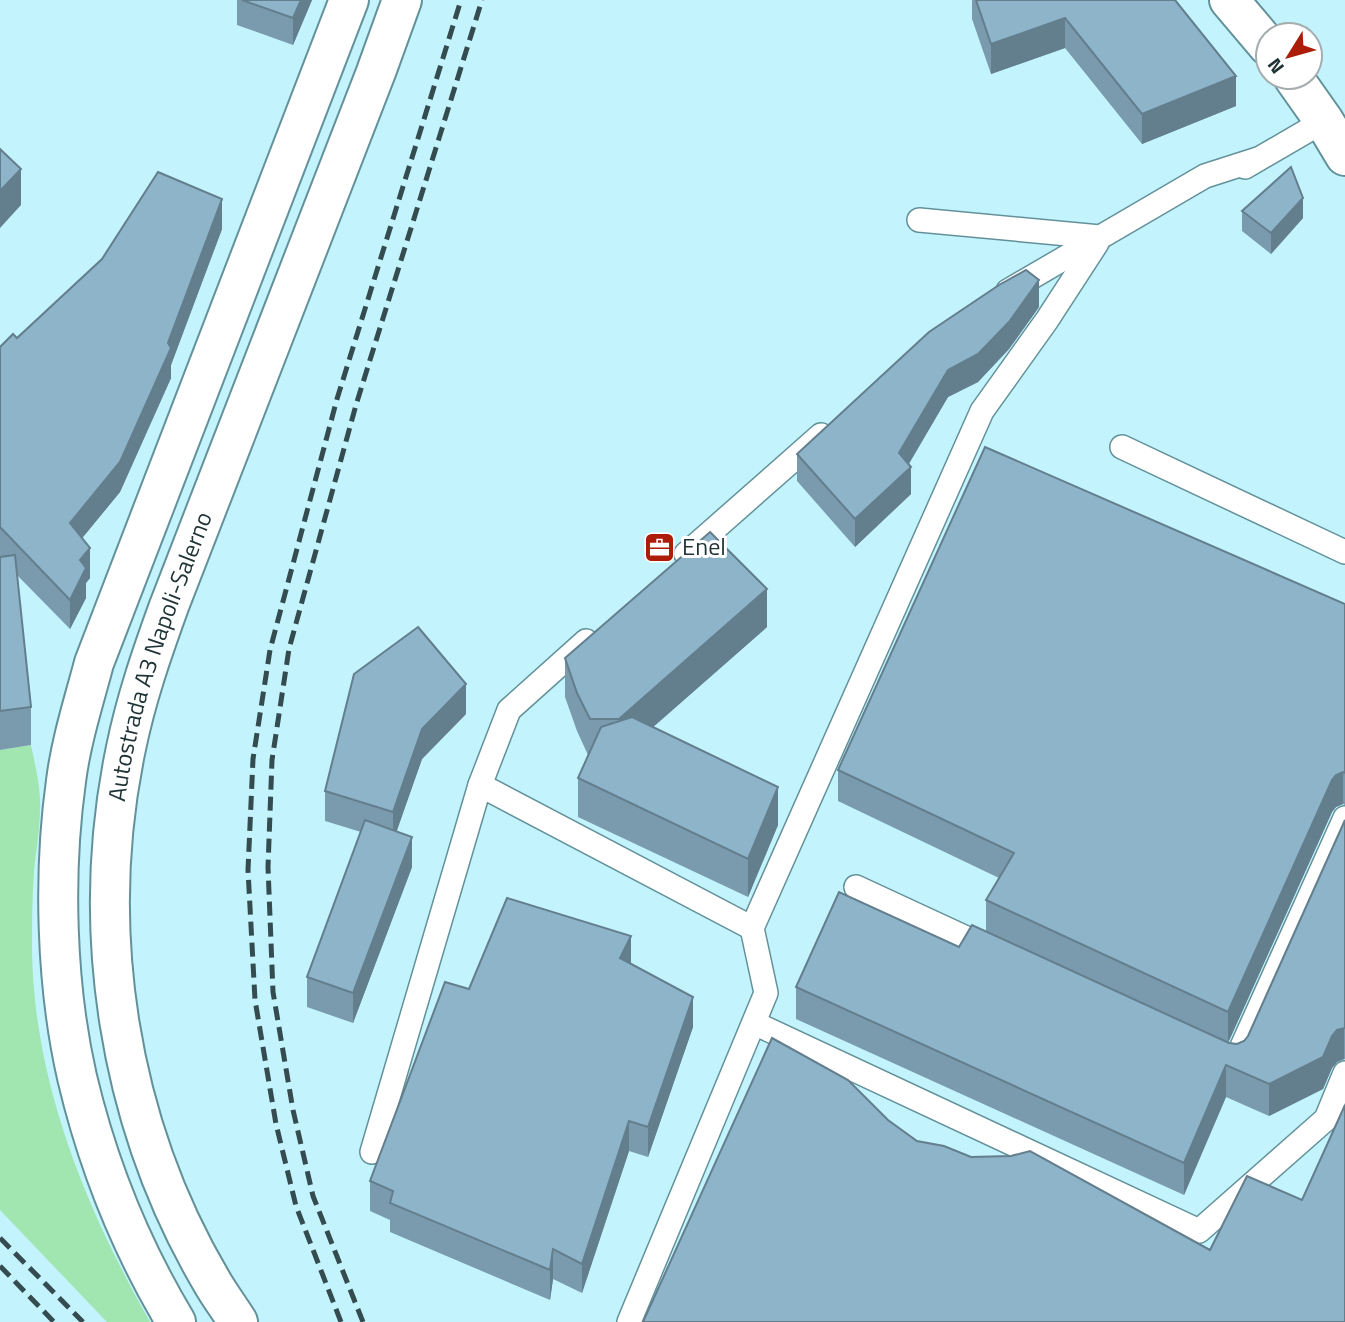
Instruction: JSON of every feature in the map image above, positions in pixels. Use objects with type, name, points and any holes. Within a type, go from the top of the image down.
[{"type":"main road","points":[[176,1322],[133,1239],[113,1192],[94,1139],[77,1077],[66,1010],[60,938],[59,887],[66,780],[94,663],[349,0]]},
{"type":"main road","name":"Autostrada A3 Napoli-Salerno","points":[[238,1322],[212,1282],[184,1228],[158,1168],[139,1112],[126,1059],[114,991],[111,930],[111,867],[116,804],[132,723],[153,651],[402,0]]},
{"type":"main road","points":[[1229,0],[1254,29]]},
{"type":"main road","points":[[1303,91],[1345,156]]},
{"type":"lane","points":[[992,301],[1205,176],[1258,159],[1324,121]]},
{"type":"lane","points":[[919,220],[1100,237]]},
{"type":"lane","points":[[629,1322],[766,993],[752,928],[982,411],[1047,320],[1100,237]]},
{"type":"lane","points":[[668,569],[833,425]]},
{"type":"lane","points":[[1122,447],[1345,552]]},
{"type":"lane","points":[[372,1152],[480,785],[509,710],[605,624]]},
{"type":"lane","points":[[480,785],[752,928]]},
{"type":"lane","points":[[1210,1051],[1235,1062],[1345,818]]},
{"type":"lane","points":[[856,887],[1012,960]]},
{"type":"lane","points":[[754,1023],[1199,1231],[1326,1119],[1345,1073]]},
{"type":"green space","points":[[31,745],[40,800],[33,882],[32,951],[42,1049],[53,1097],[85,1190],[150,1322],[107,1322],[0,1210],[0,750]]},
{"type":"building","points":[[242,0],[301,0],[293,18]]},
{"type":"building","points":[[976,0],[1175,0],[1236,76],[1142,114],[1065,18],[991,44]]},
{"type":"building","points":[[0,149],[21,169],[0,191]]},
{"type":"building","points":[[1291,167],[1303,198],[1271,233],[1242,211]]},
{"type":"building","points":[[158,172],[222,199],[168,343],[171,348],[120,462],[70,523],[90,548],[80,560],[86,568],[70,600],[0,527],[0,347],[13,334],[17,338],[102,259]]},
{"type":"building","points":[[1026,270],[1039,280],[1009,322],[978,354],[948,370],[899,453],[911,467],[855,519],[797,454],[929,332]]},
{"type":"building","points":[[985,447],[1345,604],[1345,773],[1336,775],[1332,780],[1228,1012],[986,900],[1014,853],[838,770]]},
{"type":"building","points":[[710,532],[767,589],[619,719],[590,719],[577,693],[565,658]]},
{"type":"building","points":[[15,555],[31,707],[0,711],[0,557]]},
{"type":"building","points":[[418,627],[466,684],[422,729],[393,812],[325,791],[354,674]]},
{"type":"building","points":[[632,717],[778,787],[748,859],[578,778],[601,727]]},
{"type":"building","points":[[365,820],[412,837],[353,993],[307,977]]},
{"type":"building","points":[[1345,820],[1345,1028],[1337,1030],[1332,1036],[1323,1057],[1269,1084],[1226,1065],[1184,1163],[796,987],[839,892],[959,947],[972,925],[1229,1043],[1237,1044],[1248,1036]]},
{"type":"building","points":[[507,898],[631,936],[620,958],[693,997],[648,1127],[629,1121],[582,1264],[553,1249],[550,1270],[390,1203],[393,1191],[370,1181],[445,982],[469,989]]},
{"type":"building","points":[[772,1038],[848,1080],[888,1120],[917,1141],[944,1146],[971,1157],[1011,1156],[1030,1151],[1210,1250],[1247,1176],[1302,1200],[1345,1105],[1345,1322],[643,1322]]},
{"type":"railway","points":[[341,1322],[296,1206],[276,1124],[255,1000],[248,870],[253,759],[270,650],[337,399],[461,0]]},
{"type":"railway","points":[[363,1322],[313,1196],[293,1110],[273,992],[268,867],[272,760],[289,649],[356,405],[482,0]]},
{"type":"railway","points":[[0,1238],[83,1322]]},
{"type":"railway","points":[[0,1266],[54,1322]]},
{"type":"place","name":"Enel","points":[[659,547]]}]
